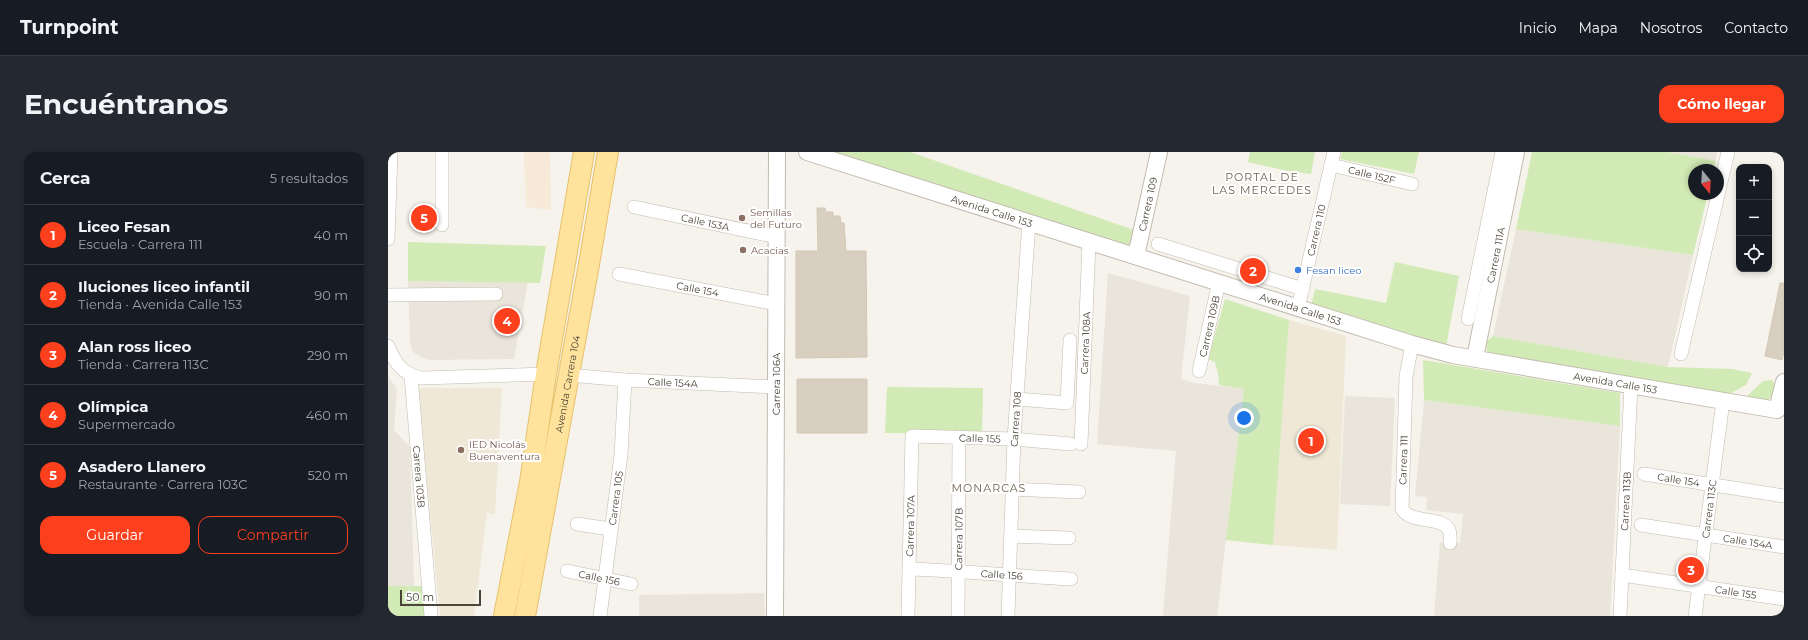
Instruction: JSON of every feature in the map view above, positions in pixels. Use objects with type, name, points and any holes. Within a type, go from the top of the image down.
[{"type":"main road","points":[[504,616],[530,482],[546,374],[584,152]]},
{"type":"main road","name":"Avenida Carrera 104","points":[[526,616],[608,154]]},
{"type":"street","points":[[388,239],[391,152]]},
{"type":"street","points":[[442,152],[442,225]]},
{"type":"street","name":"Carrera 106A","points":[[776,616],[777,152]]},
{"type":"street","name":"Avenida Calle 153","points":[[807,152],[1412,344],[1453,355],[1781,411]]},
{"type":"street","name":"Carrera 109","points":[[1136,256],[1159,152]]},
{"type":"street","name":"Carrera 111A","points":[[1468,319],[1502,152]]},
{"type":"street","name":"Carrera 111A","points":[[1475,358],[1516,152]]},
{"type":"street","points":[[1681,354],[1728,152]]},
{"type":"street","name":"Calle 152F","points":[[1332,158],[1412,184]]},
{"type":"street","name":"Carrera 110","points":[[1298,308],[1332,158]]},
{"type":"street","name":"Calle 153A","points":[[634,206],[777,236]]},
{"type":"street","name":"Carrera 108","points":[[1008,616],[1014,440],[1029,222]]},
{"type":"street","name":"Carrera 108A","points":[[1076,444],[1089,242]]},
{"type":"street","name":"Avenida Calle 153","points":[[1158,244],[1303,289]]},
{"type":"street","name":"Calle 154","points":[[619,274],[777,304]]},
{"type":"street","name":"Carrera 109B","points":[[1199,371],[1219,282]]},
{"type":"street","points":[[388,295],[496,294]]},
{"type":"street","points":[[1017,399],[1067,403],[1070,340]]},
{"type":"street","name":"Carrera 111","points":[[1412,344],[1406,376],[1402,509],[1407,515],[1444,524],[1450,532],[1450,543]]},
{"type":"street","points":[[388,346],[393,359],[402,370],[411,376],[422,378],[546,374]]},
{"type":"street","name":"Calle 154A","points":[[569,375],[625,380],[776,387]]},
{"type":"street","name":"Carrera 103B","points":[[411,376],[431,616]]},
{"type":"street","name":"Carrera 105","points":[[600,616],[603,580],[621,455],[625,380]]},
{"type":"street","points":[[1781,411],[1784,382]]},
{"type":"street","name":"Carrera 113B","points":[[1620,616],[1631,385]]},
{"type":"street","name":"Carrera 113C","points":[[1695,616],[1723,401]]},
{"type":"street","name":"Calle 155","points":[[912,436],[959,437],[1076,444]]},
{"type":"street","name":"Carrera 107A","points":[[908,616],[912,436]]},
{"type":"street","name":"Carrera 107B","points":[[958,616],[959,437]]},
{"type":"street","name":"Calle 154","points":[[1644,474],[1784,496]]},
{"type":"street","points":[[1012,489],[1079,492]]},
{"type":"street","points":[[577,524],[610,529]]},
{"type":"street","name":"Calle 154A","points":[[1641,525],[1784,548]]},
{"type":"street","points":[[1011,536],[1069,538]]},
{"type":"street","name":"Calle 156","points":[[909,569],[1071,579]]},
{"type":"street","name":"Calle 156","points":[[567,571],[603,580],[631,584]]},
{"type":"street","name":"Calle 155","points":[[1622,575],[1640,576],[1784,599]]},
{"type":"shaded area","points":[[524,152],[550,152],[551,210],[526,207]]},
{"type":"shaded area","points":[[1667,152],[1717,152],[1716,161]]},
{"type":"shaded area","points":[[1516,229],[1693,255],[1668,367],[1493,336]]},
{"type":"shaded area","points":[[1108,273],[1190,296],[1181,379],[1195,383],[1244,389],[1217,616],[1163,616],[1176,451],[1097,444]]},
{"type":"shaded area","points":[[408,281],[528,282],[514,359],[428,360],[412,351],[410,343]]},
{"type":"shaded area","points":[[1289,320],[1346,336],[1337,550],[1273,545]]},
{"type":"shaded area","points":[[388,376],[397,389],[394,430],[410,447],[414,586],[388,586]]},
{"type":"shaded area","name":"IED Nicolás Buenaventura","points":[[418,388],[502,388],[495,515],[487,512],[474,616],[440,616]]},
{"type":"shaded area","points":[[1345,396],[1395,398],[1390,506],[1340,504]]},
{"type":"shaded area","points":[[1424,400],[1620,426],[1610,616],[1434,616],[1440,542],[1460,543],[1463,514],[1426,510],[1427,497],[1415,496]]},
{"type":"shaded area","points":[[764,593],[765,616],[639,616],[639,595]]},
{"type":"green space","points":[[829,152],[910,152],[1134,230],[1128,251]]},
{"type":"green space","points":[[1250,152],[1315,152],[1311,174],[1288,171],[1248,162]]},
{"type":"green space","points":[[1342,152],[1419,152],[1414,174],[1340,159]]},
{"type":"green space","points":[[1532,152],[1667,152],[1716,161],[1715,164],[1688,164],[1688,200],[1707,200],[1693,255],[1516,229]]},
{"type":"green space","points":[[408,242],[546,246],[540,283],[408,281]]},
{"type":"green space","points":[[1395,262],[1459,276],[1446,347],[1311,306],[1315,289],[1386,303]]},
{"type":"green space","points":[[1225,299],[1289,320],[1273,545],[1226,540],[1244,389],[1219,385],[1215,362],[1208,359]]},
{"type":"green space","points":[[1493,336],[1668,367],[1732,369],[1752,373],[1746,385],[1726,396],[1490,355],[1487,351],[1486,342]]},
{"type":"green space","points":[[1423,360],[1620,393],[1620,426],[1424,400]]},
{"type":"green space","points":[[1772,380],[1775,385],[1772,396],[1766,402],[1744,399],[1763,381]]},
{"type":"green space","points":[[887,387],[983,388],[982,434],[885,433]]},
{"type":"green space","points":[[388,586],[423,586],[425,616],[388,616]]},
{"type":"building","points":[[817,208],[825,208],[826,212],[833,212],[833,216],[840,216],[841,223],[844,223],[846,251],[866,251],[867,357],[796,358],[796,251],[818,251]]},
{"type":"building","points":[[1780,283],[1784,283],[1784,351],[1782,360],[1765,356]]},
{"type":"building","points":[[797,379],[867,379],[867,433],[797,433]]},
{"type":"place","name":"Asadero Llanero","points":[[424,218]]},
{"type":"place","name":"Semillas del Futuro","points":[[742,218]]},
{"type":"place","name":"Acacias","points":[[743,250]]},
{"type":"place","name":"Fesan liceo","points":[[1298,270]]},
{"type":"place","name":"Iluciones liceo infantil","points":[[1253,271]]},
{"type":"place","name":"Olímpica","points":[[507,321]]},
{"type":"place","name":"Liceo Fesan","points":[[1311,441]]},
{"type":"place","name":"IED Nicolás Buenaventura","points":[[461,450]]},
{"type":"place","name":"Alan ross liceo","points":[[1691,570]]},
{"type":"district","name":"PORTAL DE LAS MERCEDES","points":[[1262,183]]},
{"type":"district","name":"MONARCAS","points":[[989,488]]}]
